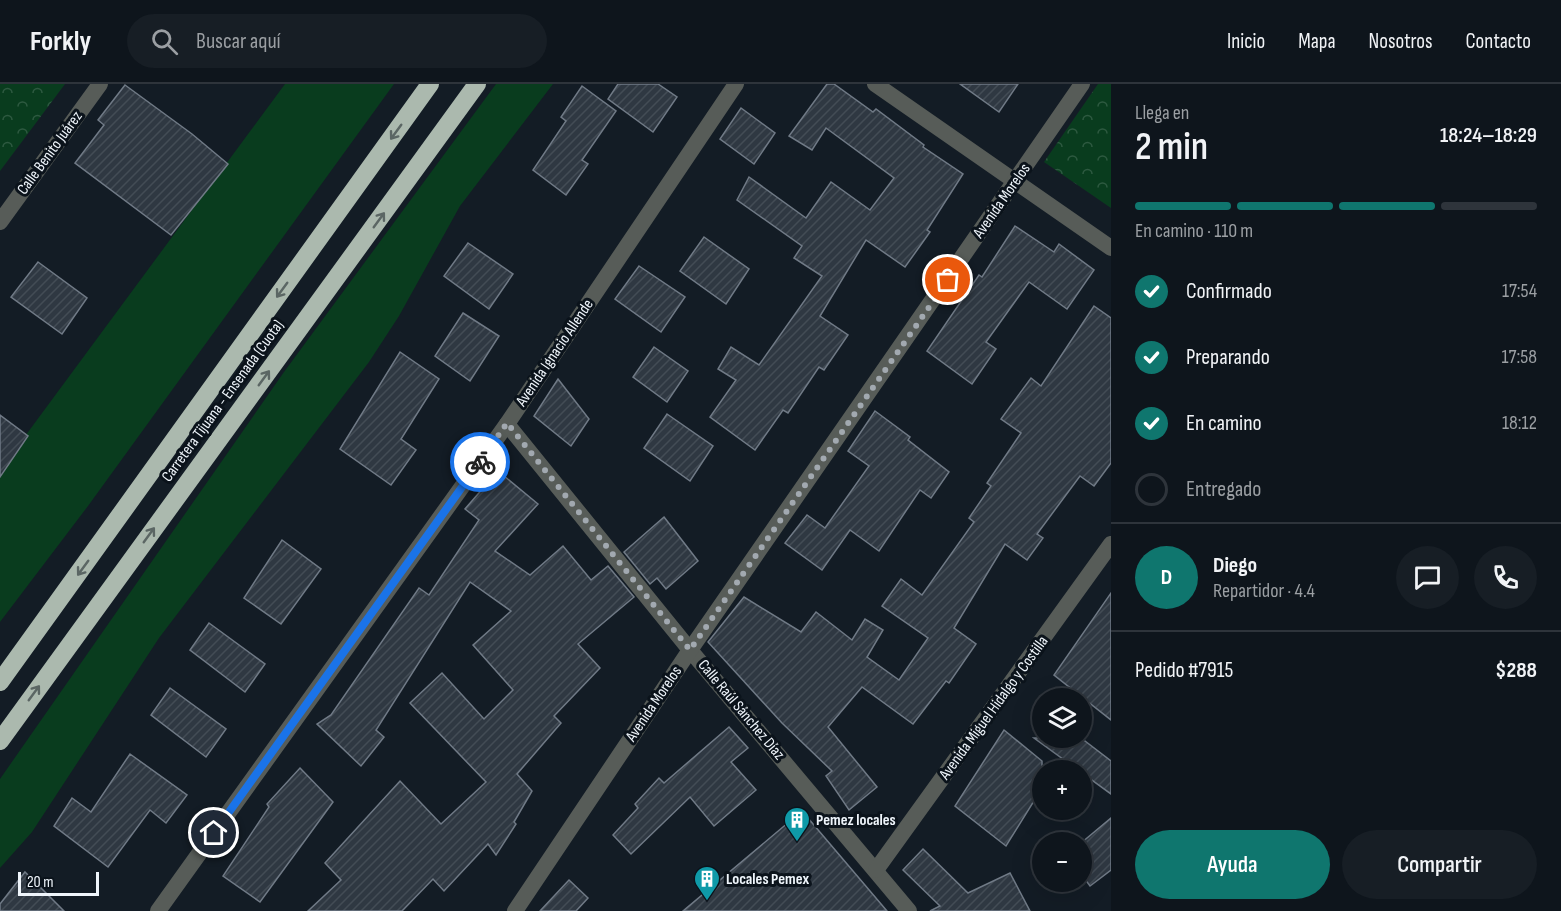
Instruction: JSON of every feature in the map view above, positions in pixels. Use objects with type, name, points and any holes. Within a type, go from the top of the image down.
[{"type":"highway","name":"Carretera Tijuana - Ensenada (Cuota)","points":[[0,682],[430,84]]},
{"type":"highway","name":"Carretera Tijuana - Ensenada (Cuota)","points":[[0,741],[477,84]]},
{"type":"street","name":"Calle Benito Juárez","points":[[0,222],[100,84]]},
{"type":"street","name":"Avenida Ignacio Allende","points":[[158,911],[507,423],[736,84]]},
{"type":"street","points":[[874,84],[1111,248]]},
{"type":"street","name":"Avenida Morelos","points":[[515,911],[690,650],[1082,84]]},
{"type":"street","name":"Calle Raúl Sánchez Díaz","points":[[507,423],[690,650],[909,911]]},
{"type":"street","name":"Avenida Miguel Hidalgo y Costilla","points":[[876,870],[1111,544]]},
{"type":"green space","points":[[0,84],[65,84],[0,171]]},
{"type":"green space","points":[[285,84],[394,84],[88,506],[0,622],[0,470]]},
{"type":"green space","points":[[496,84],[553,84],[460,206],[399,316],[369,362],[159,638],[32,832],[0,868],[0,779],[284,372]]},
{"type":"green space","points":[[1098,84],[1111,84],[1111,208],[1044,162]]},
{"type":"building","points":[[618,84],[658,84],[677,97],[653,132],[608,99]]},
{"type":"building","points":[[827,84],[834,84],[873,112],[876,109],[924,145],[923,147],[963,174],[927,230],[930,232],[905,267],[866,240],[820,316],[848,335],[824,370],[819,367],[788,413],[783,410],[755,450],[710,417],[736,380],[718,369],[731,347],[759,365],[822,276],[794,258],[802,246],[737,200],[749,177],[806,218],[831,182],[870,210],[894,178],[826,128],[812,150],[789,136]]},
{"type":"building","points":[[960,84],[1018,84],[999,112]]},
{"type":"building","points":[[125,85],[192,134],[228,164],[171,235],[75,163],[104,125],[98,120]]},
{"type":"building","points":[[582,86],[616,111],[582,160],[588,164],[566,195],[533,170],[566,121],[561,117]]},
{"type":"building","points":[[741,108],[775,133],[754,164],[720,139]]},
{"type":"building","points":[[1015,226],[1054,252],[1059,244],[1094,270],[1067,309],[1029,282],[986,342],[996,349],[972,384],[927,351],[979,275],[982,277]]},
{"type":"building","points":[[704,237],[749,269],[726,304],[680,271]]},
{"type":"building","points":[[468,243],[513,274],[489,309],[444,276]]},
{"type":"building","points":[[38,262],[87,298],[62,334],[11,297]]},
{"type":"building","points":[[639,266],[685,297],[661,332],[615,299]]},
{"type":"building","points":[[1094,306],[1111,318],[1111,463],[1094,486],[1080,476],[1037,534],[1043,538],[1027,560],[1005,544],[954,628],[976,644],[949,683],[946,681],[913,724],[862,687],[828,727],[877,787],[849,810],[826,776],[832,771],[782,723],[708,642],[744,597],[801,632],[816,612],[852,640],[865,619],[883,630],[867,657],[899,680],[928,638],[882,606],[901,579],[922,595],[974,522],[969,518],[991,486],[987,483],[1021,433],[1001,419],[1031,378],[1041,386]]},
{"type":"building","points":[[463,313],[499,336],[470,381],[435,356]]},
{"type":"building","points":[[654,347],[688,371],[667,402],[633,377]]},
{"type":"building","points":[[400,352],[439,379],[401,439],[416,450],[391,485],[340,449]]},
{"type":"building","points":[[558,379],[589,419],[571,446],[534,416]]},
{"type":"building","points":[[875,411],[910,437],[908,440],[949,472],[931,498],[920,490],[879,551],[850,530],[822,570],[785,543],[807,515],[825,528],[869,466],[848,451]]},
{"type":"building","points":[[667,414],[713,446],[690,481],[644,448]]},
{"type":"building","points":[[0,415],[28,436],[0,477]]},
{"type":"building","points":[[498,471],[538,504],[495,551],[530,575],[563,546],[591,580],[608,566],[634,597],[578,644],[600,668],[554,716],[561,723],[517,774],[532,791],[514,822],[516,824],[496,855],[488,844],[444,891],[433,879],[402,911],[308,911],[341,880],[325,863],[400,781],[441,824],[486,782],[410,703],[442,673],[484,719],[513,690],[473,645],[511,611],[470,582],[376,730],[384,737],[361,766],[317,724],[331,715],[419,588],[429,595],[479,520],[465,509]]},
{"type":"building","points":[[664,517],[698,561],[666,589],[657,578],[650,584],[624,552]]},
{"type":"building","points":[[282,540],[321,569],[281,624],[244,598]]},
{"type":"building","points":[[1111,593],[1111,720],[1092,705],[1092,688],[1070,688],[1054,675]]},
{"type":"building","points":[[209,623],[265,664],[245,692],[190,650]]},
{"type":"building","points":[[170,688],[226,729],[206,757],[151,715]]},
{"type":"building","points":[[729,727],[748,748],[731,762],[756,790],[714,826],[690,797],[631,854],[613,835],[638,808],[635,804],[659,778],[664,783]]},
{"type":"building","points":[[1004,730],[1041,760],[1032,760],[1032,804],[1006,846],[955,806]]},
{"type":"building","points":[[1092,746],[1111,761],[1111,794],[1092,780],[1092,760],[1064,760],[1048,748]]},
{"type":"building","points":[[130,754],[187,795],[166,823],[150,810],[108,867],[54,826],[72,798],[91,812]]},
{"type":"building","points":[[300,768],[333,802],[260,902],[223,876],[269,807],[267,804]]},
{"type":"building","name":"Pemez locales","points":[[802,811],[887,911],[683,911]]},
{"type":"building","points":[[1111,818],[1111,870],[1092,884],[1092,834]]},
{"type":"building","points":[[923,849],[968,893],[1010,873],[1030,911],[930,911],[940,906],[903,870]]},
{"type":"building","points":[[25,872],[64,911],[0,911],[0,904]]},
{"type":"building","points":[[569,880],[588,898],[576,911],[540,911]]},
{"type":"way so far","points":[[480,462],[507,423],[690,650],[948,280]]},
{"type":"place","name":"Pemez locales","points":[[797,843]]},
{"type":"place","name":"Locales Pemex","points":[[707,902]]},
{"type":"route","points":[[214,833],[480,462]]}]
